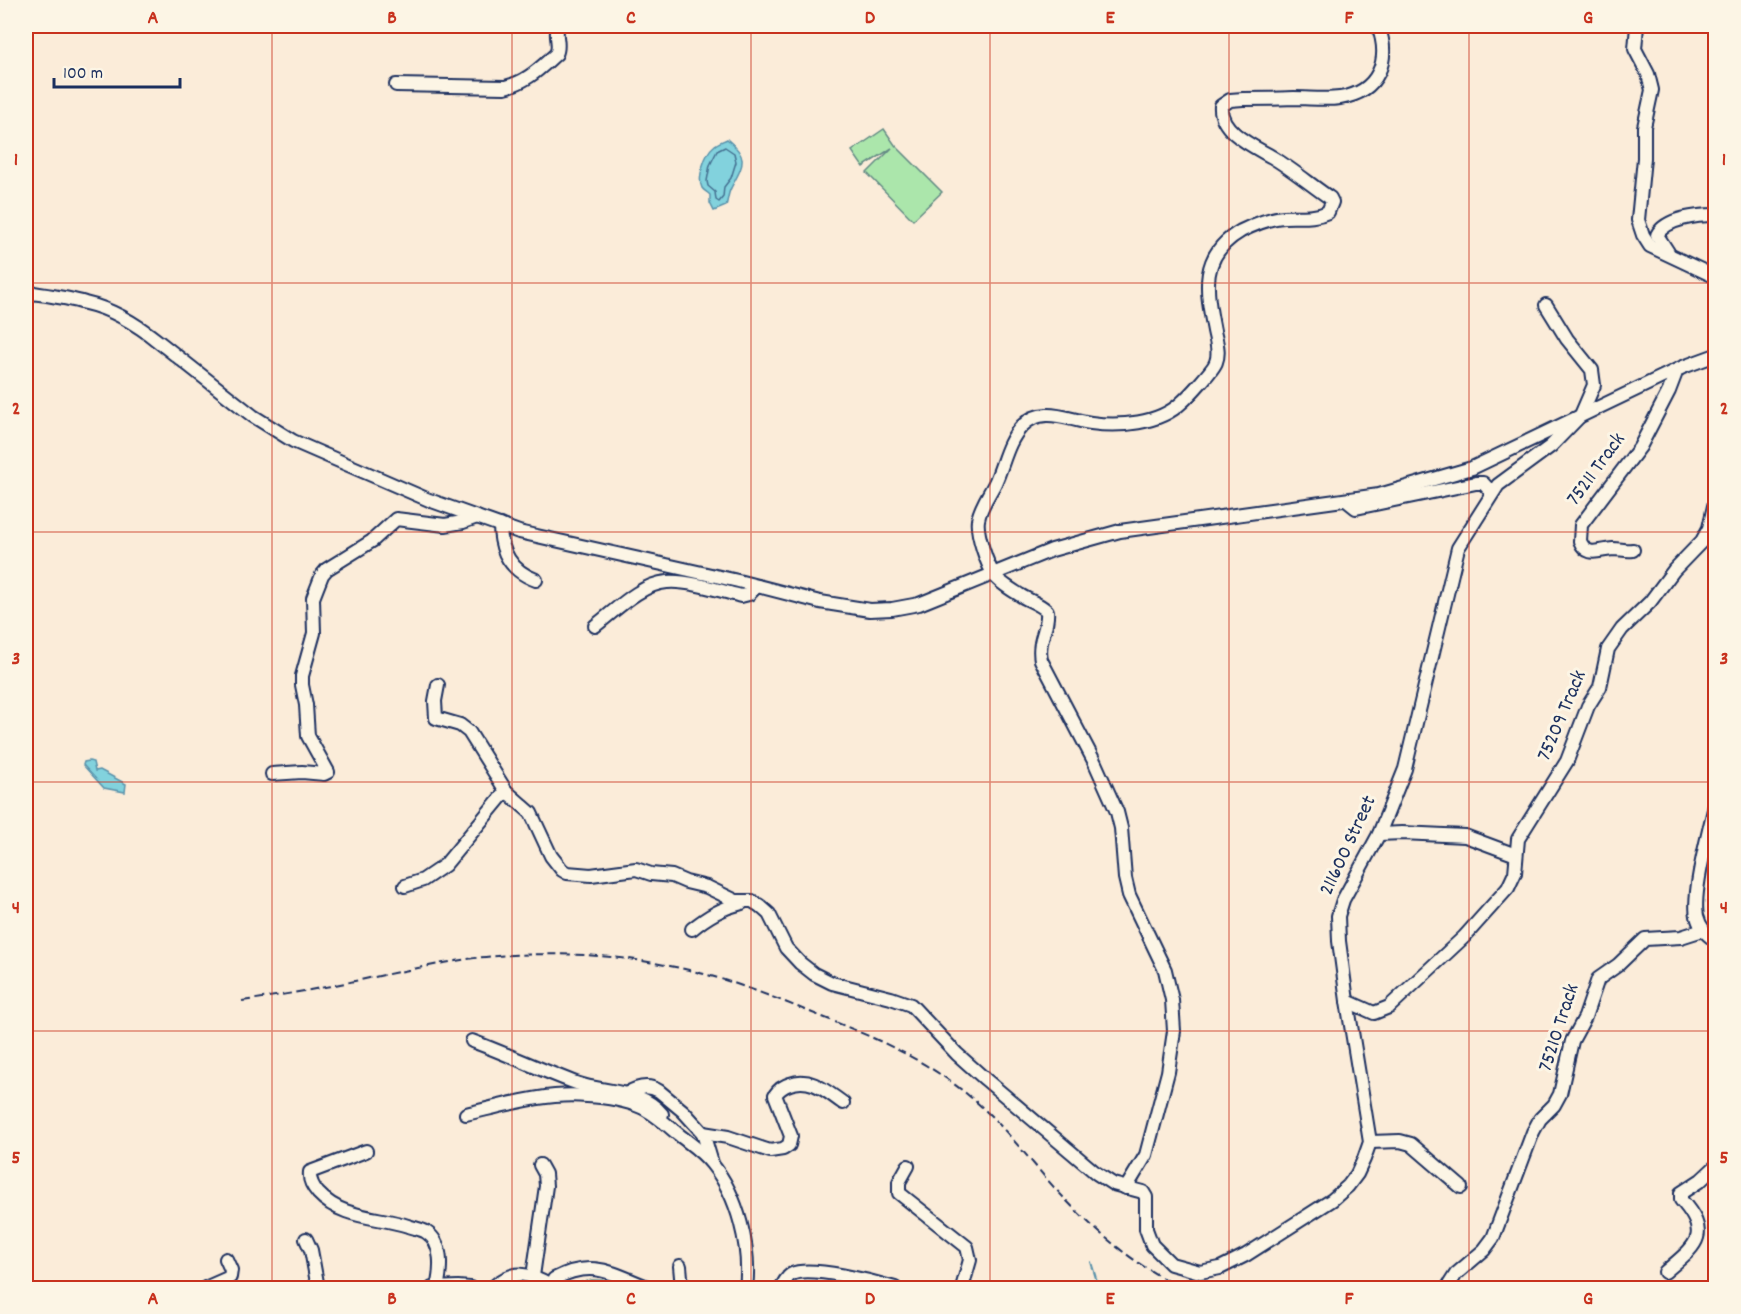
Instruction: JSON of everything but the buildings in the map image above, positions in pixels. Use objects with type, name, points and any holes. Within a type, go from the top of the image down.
[{"type":"street","points":[[396,85],[505,87],[516,84],[526,80],[559,50],[556,34],[558,26]]},
{"type":"street","points":[[1126,1188],[1146,1155],[1168,1072],[1174,1031],[1172,1000],[1165,970],[1129,895],[1117,812],[1095,763],[1041,660],[1040,642],[1048,620],[1047,611],[1019,595],[994,575],[979,537],[980,511],[998,474],[1005,451],[1022,426],[1031,419],[1051,415],[1090,423],[1131,423],[1150,419],[1173,410],[1182,403],[1216,364],[1218,352],[1207,290],[1212,262],[1220,247],[1242,231],[1264,221],[1282,217],[1320,216],[1332,207],[1330,198],[1272,157],[1244,142],[1224,119],[1221,106],[1230,100],[1243,99],[1339,98],[1365,90],[1376,79],[1381,69],[1382,36],[1378,26]]},
{"type":"street","points":[[1637,26],[1635,49],[1648,74],[1652,90],[1644,127],[1644,158],[1638,220],[1650,246],[1716,277]]},
{"type":"street","points":[[1671,255],[1658,239],[1657,235],[1661,229],[1691,216],[1716,215]]},
{"type":"street","points":[[26,291],[86,303],[122,318],[144,330],[253,416],[293,441],[429,500],[519,532],[848,608],[870,610],[920,604],[1052,550],[1120,531],[1379,495],[1472,468],[1677,370],[1716,355]]},
{"type":"street","points":[[1546,305],[1567,339],[1587,363],[1593,376],[1594,385],[1581,416]]},
{"type":"street","name":"75211 Track","points":[[1633,550],[1613,549],[1596,553],[1587,551],[1580,541],[1581,525],[1640,447],[1677,370]]},
{"type":"street","name":"211600 Street","points":[[1370,1142],[1339,941],[1338,916],[1342,900],[1379,834],[1405,769],[1458,548],[1492,493],[1507,478],[1551,446],[1581,416]]},
{"type":"street","points":[[1346,500],[1356,508],[1476,483],[1483,483],[1492,493]]},
{"type":"street","name":"75209 Track","points":[[1347,1001],[1374,1013],[1389,1007],[1464,937],[1508,888],[1515,873],[1516,846],[1522,831],[1560,775],[1576,742],[1588,706],[1600,687],[1605,657],[1614,639],[1650,602],[1674,570],[1706,535],[1716,497]]},
{"type":"street","points":[[272,774],[302,772],[324,774],[328,772],[308,736],[302,676],[314,633],[314,598],[322,575],[337,561],[372,541],[396,519],[445,525],[477,517]]},
{"type":"street","points":[[500,525],[500,544],[516,569],[523,575],[537,580]]},
{"type":"street","points":[[595,626],[655,584],[684,583],[741,596],[749,594],[757,586]]},
{"type":"street","points":[[438,684],[435,701],[436,718],[460,725],[469,732],[506,791],[531,813],[552,856],[562,870],[567,873],[591,875],[636,869],[651,874],[672,876],[708,887],[736,900],[752,901],[769,914],[786,948],[814,974],[832,983],[911,1005],[957,1054],[1096,1173],[1113,1184],[1143,1192],[1146,1197],[1146,1229],[1152,1245],[1171,1264],[1200,1272],[1220,1268],[1236,1261],[1340,1193],[1357,1174],[1370,1142],[1400,1141],[1411,1144],[1461,1186]]},
{"type":"street","points":[[405,886],[423,880],[445,865],[506,791]]},
{"type":"street","points":[[1716,801],[1698,886],[1696,908],[1697,918],[1703,930],[1716,941]]},
{"type":"street","points":[[1379,834],[1465,836],[1516,855]]},
{"type":"street","points":[[692,929],[720,909],[752,901]]},
{"type":"street","name":"75210 Track","points":[[1447,1288],[1456,1274],[1484,1251],[1493,1238],[1533,1132],[1540,1119],[1554,1106],[1560,1094],[1572,1041],[1585,1017],[1598,979],[1618,965],[1646,939],[1681,937],[1703,930]]},
{"type":"street","points":[[472,1041],[576,1083],[626,1094],[654,1105],[670,1128]]},
{"type":"street","points":[[703,1133],[728,1137],[770,1151],[783,1149],[789,1145],[791,1136],[775,1095],[782,1088],[799,1082],[811,1082],[843,1103]]},
{"type":"street","points":[[626,1094],[638,1087],[655,1089],[683,1111],[703,1133],[712,1163],[731,1198],[741,1226],[748,1276],[746,1288]]},
{"type":"street","points":[[466,1114],[548,1097],[586,1095],[619,1100],[641,1107],[712,1163]]},
{"type":"street","points":[[366,1150],[310,1172],[309,1178],[313,1187],[327,1202],[347,1213],[402,1224],[426,1232],[433,1239],[441,1262],[435,1288],[470,1288]]},
{"type":"street","points":[[533,1276],[546,1186],[545,1174],[540,1165]]},
{"type":"street","points":[[908,1166],[899,1182],[899,1193],[967,1247],[970,1260],[962,1288]]},
{"type":"street","points":[[1665,1272],[1690,1250],[1698,1233],[1698,1224],[1681,1200],[1681,1193],[1701,1180],[1716,1166]]},
{"type":"street","points":[[306,1239],[311,1250],[318,1288]]},
{"type":"street","points":[[205,1288],[230,1277],[231,1270],[226,1259]]},
{"type":"street","points":[[680,1266],[682,1288]]},
{"type":"street","points":[[492,1288],[510,1278],[524,1274],[533,1276],[551,1287],[554,1279],[567,1272],[585,1268],[597,1268],[650,1288]]},
{"type":"street","points":[[781,1288],[793,1273],[806,1271],[895,1288]]},
{"type":"green space","points":[[884,129],[895,145],[942,192],[913,220],[867,173],[892,148],[863,167],[852,151]]},
{"type":"green space","points":[[592,1280],[614,1282],[625,1288],[567,1288]]},
{"type":"water","points":[[727,139],[739,151],[742,162],[726,206],[714,211],[710,203],[710,195],[702,188],[701,172],[711,149]]},
{"type":"water","points":[[84,762],[93,762],[95,771],[100,770],[126,784],[125,792],[104,788],[83,765]]},
{"type":"waterway","points":[[1091,1262],[1099,1288]]},
{"type":"railway","points":[[242,1001],[459,960],[518,955],[562,954],[627,959],[688,970],[724,980],[776,998],[872,1038],[912,1057],[950,1081],[994,1119],[1091,1225],[1134,1260],[1181,1288]]}]
